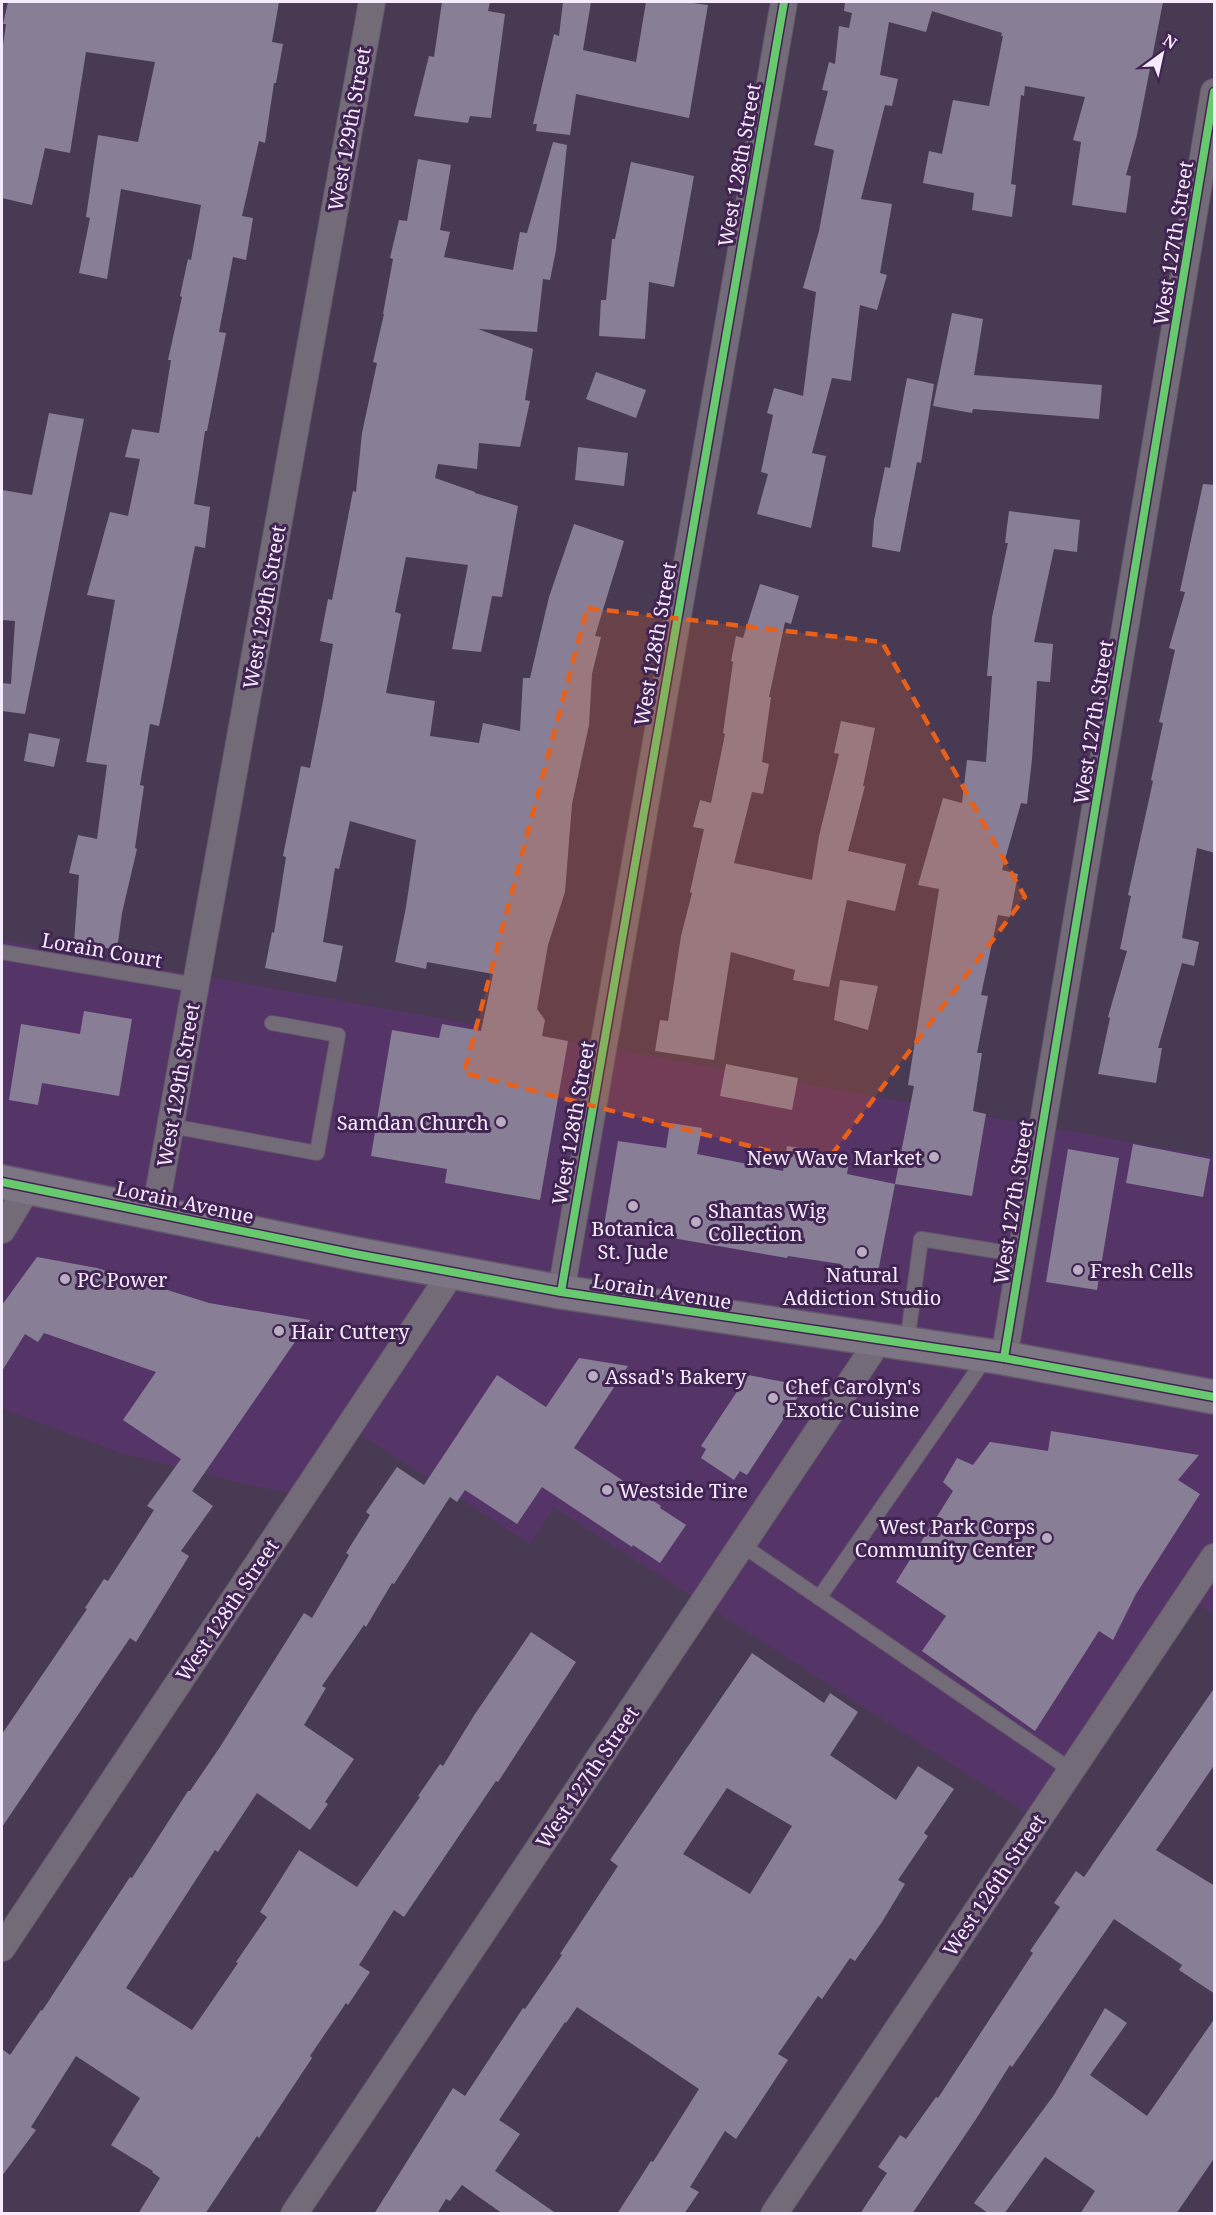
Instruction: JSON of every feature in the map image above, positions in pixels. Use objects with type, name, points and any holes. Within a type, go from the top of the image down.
[{"type":"main road","name":"Lorain Avenue","points":[[15,1185],[561,1292],[996,1357],[1215,1397]]},
{"type":"street","name":"West 129th Street","points":[[155,1212],[372,2]]},
{"type":"street","name":"West 128th Street","points":[[561,1292],[784,2]]},
{"type":"street","name":"West 127th Street","points":[[996,1357],[1021,1256],[1215,92]]},
{"type":"street","points":[[2,1230],[15,1185]]},
{"type":"street","name":"West 128th Street","points":[[2,1948],[452,1272]]},
{"type":"street","name":"West 127th Street","points":[[294,2214],[742,1545],[893,1342]]},
{"type":"street","name":"West 126th Street","points":[[774,2214],[1215,1557]]},
{"type":"lane","name":"Lorain Court","points":[[2,952],[196,986]]},
{"type":"lane","points":[[171,1126],[317,1153],[338,1035],[272,1023]]},
{"type":"lane","points":[[893,1342],[921,1239],[1021,1256]]},
{"type":"lane","points":[[819,1598],[996,1357]]},
{"type":"lane","points":[[742,1545],[1071,1770]]},
{"type":"highlighted area","points":[[587,608],[882,642],[1025,897],[824,1165],[464,1073]]},
{"type":"shaded area","points":[[2,940],[1214,1157],[1214,1614],[1198,1604],[1048,1826],[554,1507],[530,1544],[359,1433],[315,1498],[250,1485],[121,1453],[2,1409]]},
{"type":"building","points":[[8,2],[279,2],[272,42],[283,44],[276,83],[274,83],[265,143],[259,141],[242,216],[253,218],[246,260],[233,257],[219,332],[226,333],[207,431],[205,431],[194,504],[210,507],[205,548],[195,546],[159,726],[150,724],[140,785],[144,786],[135,848],[137,849],[122,913],[117,950],[74,942],[79,875],[69,873],[78,835],[97,839],[107,765],[86,762],[115,600],[87,595],[110,512],[128,516],[140,459],[125,457],[132,429],[159,433],[171,360],[168,360],[201,205],[121,189],[107,279],[79,273],[90,218],[86,217],[98,135],[138,142],[155,62],[86,52],[70,153],[45,148],[32,205],[2,198],[2,52],[6,24],[3,24]]},
{"type":"building","points":[[442,2],[490,2],[488,11],[505,14],[491,118],[470,116],[468,123],[414,116],[429,56],[434,57]]},
{"type":"building","points":[[563,2],[591,2],[583,50],[636,62],[646,2],[685,2],[708,5],[689,118],[576,94],[570,135],[536,131],[537,124],[533,124],[554,34],[559,36]]},
{"type":"building","points":[[845,2],[1163,2],[1137,135],[1126,175],[1131,176],[1126,213],[1072,205],[1081,142],[1073,140],[1085,97],[1025,86],[1024,96],[1021,95],[1011,184],[1016,185],[1012,217],[972,210],[974,193],[923,183],[929,151],[942,154],[953,100],[989,106],[1003,36],[1001,36],[1002,33],[932,11],[926,32],[889,22],[880,75],[898,79],[892,106],[885,105],[861,199],[892,204],[880,273],[887,275],[877,310],[860,305],[851,381],[832,378],[812,453],[826,456],[811,528],[757,514],[768,474],[761,472],[773,415],[767,413],[774,388],[803,396],[816,292],[803,288],[819,231],[834,150],[814,145],[828,91],[822,90],[829,62],[835,64],[839,26],[849,28],[852,13],[844,11]]},
{"type":"building","points":[[553,142],[567,145],[556,250],[550,280],[543,279],[537,332],[478,329],[533,349],[525,400],[530,401],[520,447],[479,443],[477,469],[438,464],[435,478],[518,506],[502,597],[492,596],[481,652],[452,649],[468,565],[406,557],[395,612],[401,614],[386,693],[435,701],[430,736],[479,743],[483,723],[520,731],[523,678],[530,678],[549,597],[574,524],[624,541],[595,636],[601,637],[592,674],[589,725],[572,804],[565,892],[548,945],[537,1009],[545,1020],[542,1036],[568,1041],[540,1200],[445,1183],[447,1169],[371,1156],[392,1030],[439,1038],[442,1024],[481,1031],[493,974],[427,962],[426,969],[395,962],[416,840],[350,821],[339,869],[335,868],[323,942],[343,946],[336,982],[265,968],[272,932],[274,933],[286,857],[283,856],[301,766],[310,768],[323,701],[333,644],[320,641],[328,599],[332,600],[353,491],[356,492],[362,433],[377,363],[373,362],[393,259],[390,258],[399,220],[407,221],[418,159],[451,165],[440,230],[450,232],[444,257],[513,270],[520,232],[527,233]]},
{"type":"building","points":[[631,162],[694,176],[674,287],[649,282],[645,339],[599,336],[601,300],[606,300],[612,239],[615,239]]},
{"type":"building","points":[[952,313],[983,319],[974,375],[1102,385],[1099,419],[973,409],[972,413],[933,406]]},
{"type":"building","points":[[596,372],[646,390],[636,418],[586,399]]},
{"type":"building","points":[[907,378],[934,384],[921,463],[917,462],[900,552],[872,547],[874,520],[885,467],[890,468]]},
{"type":"building","points":[[49,413],[84,419],[25,714],[2,711],[2,683],[11,684],[15,621],[2,620],[2,490],[32,495]]},
{"type":"building","points":[[578,447],[628,453],[624,486],[575,480]]},
{"type":"building","points":[[1203,484],[1215,485],[1215,853],[1197,848],[1182,938],[1199,942],[1194,966],[1182,963],[1158,1048],[1162,1048],[1156,1083],[1098,1074],[1110,1018],[1108,1017],[1127,951],[1120,949],[1131,896],[1128,895],[1153,781],[1151,780],[1163,723],[1159,722],[1175,650],[1169,648],[1185,592],[1180,591]]},
{"type":"building","points":[[1009,511],[1080,520],[1077,552],[1054,549],[1034,642],[1053,644],[1050,682],[1037,681],[1027,804],[1021,803],[1002,870],[1018,874],[1010,917],[998,915],[981,995],[988,996],[977,1053],[982,1053],[973,1111],[986,1114],[972,1196],[895,1184],[914,1086],[908,1085],[939,889],[918,885],[943,798],[962,803],[967,760],[986,762],[992,676],[987,676],[992,617],[1008,543],[1005,543]]},
{"type":"building","points":[[760,584],[799,596],[791,624],[785,622],[769,697],[771,697],[762,762],[769,764],[763,794],[752,792],[734,863],[812,880],[819,836],[839,754],[834,753],[841,721],[875,728],[863,786],[865,786],[848,851],[906,864],[895,911],[847,900],[829,987],[793,980],[795,970],[731,952],[714,1060],[655,1051],[660,1020],[668,1021],[681,936],[704,829],[693,827],[700,800],[711,803],[725,734],[723,733],[733,662],[731,661],[736,636],[743,638]]},
{"type":"building","points":[[29,733],[60,739],[54,767],[24,761]]},
{"type":"building","points":[[840,980],[878,986],[868,1030],[834,1020]]},
{"type":"building","points":[[84,1011],[132,1019],[119,1096],[42,1083],[38,1105],[9,1100],[21,1024],[80,1034]]},
{"type":"building","points":[[726,1064],[798,1078],[792,1110],[720,1096]]},
{"type":"building","points":[[670,1123],[702,1128],[697,1154],[783,1171],[787,1146],[850,1156],[847,1174],[895,1184],[877,1277],[840,1270],[841,1264],[788,1256],[787,1258],[604,1226],[618,1141],[666,1148]]},
{"type":"building","points":[[1133,1144],[1210,1159],[1203,1197],[1126,1183]]},
{"type":"building","points":[[1068,1149],[1119,1158],[1097,1290],[1046,1282]]},
{"type":"building","points":[[37,1257],[97,1268],[209,1303],[310,1320],[192,1491],[213,1506],[181,1551],[189,1556],[136,1642],[130,1638],[2,1827],[2,1734],[87,1609],[85,1608],[104,1579],[108,1581],[154,1510],[147,1506],[181,1459],[123,1420],[156,1372],[44,1333],[38,1342],[25,1334],[2,1371],[2,1305]]},
{"type":"building","points":[[579,1358],[628,1366],[574,1448],[686,1525],[660,1563],[542,1487],[517,1524],[465,1490],[457,1502],[450,1497],[394,1584],[392,1583],[366,1627],[364,1625],[322,1686],[326,1688],[304,1725],[354,1759],[325,1802],[328,1804],[310,1830],[257,1793],[218,1852],[215,1850],[126,1988],[192,2030],[267,1917],[260,1912],[299,1850],[357,1887],[420,1797],[418,1796],[440,1764],[443,1766],[531,1632],[576,1662],[498,1782],[496,1781],[404,1917],[394,1910],[359,1965],[370,1972],[310,2056],[312,2058],[259,2138],[257,2136],[205,2214],[138,2214],[160,2178],[153,2171],[111,2145],[140,2098],[76,2056],[31,2127],[36,2130],[2,2176],[2,2049],[10,2055],[42,2011],[130,1877],[132,1878],[188,1791],[220,1747],[304,1613],[312,1618],[349,1555],[346,1553],[370,1515],[366,1512],[397,1467],[424,1485],[497,1375],[546,1407]]},
{"type":"building","points":[[748,1375],[805,1386],[747,1475],[740,1471],[734,1480],[701,1458],[706,1449],[701,1446]]},
{"type":"building","name":"West Park Corps Community Center","points":[[1051,1431],[1199,1455],[1178,1480],[1200,1494],[1136,1594],[1113,1640],[1099,1631],[1035,1731],[922,1651],[946,1616],[896,1582],[953,1491],[943,1482],[957,1458],[973,1465],[990,1442],[1048,1451]]},
{"type":"building","points":[[752,1653],[824,1703],[830,1693],[858,1712],[830,1755],[896,1800],[918,1766],[954,1789],[924,1833],[928,1836],[898,1880],[905,1884],[882,1922],[855,1961],[850,1958],[822,1999],[818,1996],[778,2054],[788,2060],[736,2139],[725,2131],[690,2187],[699,2192],[684,2214],[617,2214],[699,2089],[577,2007],[499,2120],[520,2134],[495,2171],[557,2214],[503,2214],[462,2185],[450,2201],[446,2199],[437,2214],[374,2214],[453,2088],[465,2096],[523,2008],[525,2009],[562,1955],[560,1954],[618,1866],[610,1860]],"holes":[[[727,1788],[792,1826],[750,1894],[683,1854]]]},
{"type":"building","points":[[1215,1687],[1215,1764],[1156,1850],[1215,1886],[1215,1994],[1179,1970],[1182,1965],[1114,1919],[1012,2067],[1010,2065],[912,2214],[860,2214],[887,2173],[878,2167],[900,2135],[906,2139],[936,2097],[938,2098],[1033,1953],[1030,1951],[1060,1907],[1054,1903],[1076,1871],[1084,1877]]},
{"type":"building","points":[[1105,2008],[1127,2023],[1090,2075],[1147,2116],[1215,2018],[1215,2157],[1176,2214],[1080,2214],[1095,2191],[1045,2157],[1004,2214],[989,2214],[974,2203],[1054,2095]]},
{"type":"cycle path","points":[[561,1292],[784,2]]},
{"type":"cycle path","points":[[1004,1358],[1214,92]]},
{"type":"cycle path","points":[[2,1182],[355,1254],[561,1292],[1004,1358],[1214,1397]]},
{"type":"place","name":"Samdan Church","points":[[501,1122]]},
{"type":"place","name":"New Wave Market","points":[[934,1157]]},
{"type":"place","name":"Botanica St. Jude","points":[[633,1206]]},
{"type":"place","name":"Shantas Wig Collection","points":[[696,1222]]},
{"type":"place","name":"Natural Addiction Studio","points":[[862,1252]]},
{"type":"place","name":"Fresh Cells","points":[[1078,1270]]},
{"type":"place","name":"PC Power","points":[[65,1279]]},
{"type":"place","name":"Hair Cuttery","points":[[279,1331]]},
{"type":"place","name":"Assad's Bakery","points":[[593,1376]]},
{"type":"place","name":"Chef Carolyn's Exotic Cuisine","points":[[773,1398]]},
{"type":"place","name":"Westside Tire","points":[[607,1490]]},
{"type":"place","name":"West Park Corps Community Center","points":[[1047,1538]]}]
